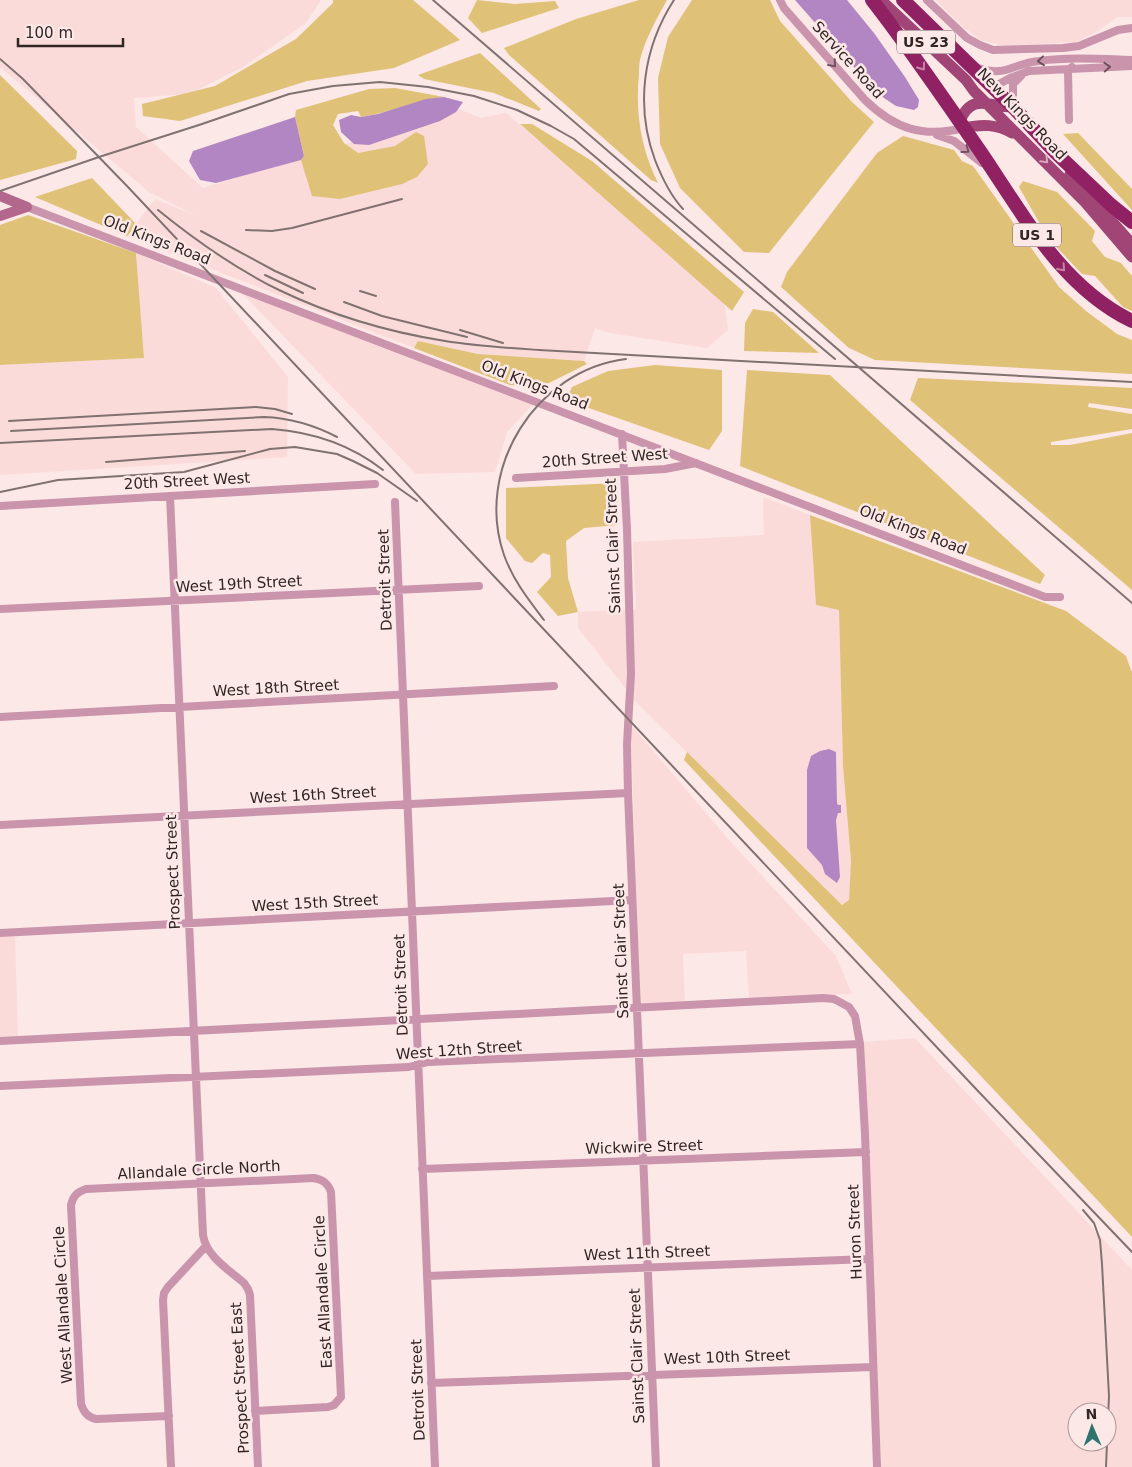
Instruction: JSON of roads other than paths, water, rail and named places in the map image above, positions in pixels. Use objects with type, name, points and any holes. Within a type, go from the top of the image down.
[{"type":"highway","name":"US 1","points":[[872,0],[925,71],[1059,264],[1099,302],[1132,321]]},
{"type":"highway","name":"New Kings Road","points":[[903,0],[1013,107],[1056,153]]},
{"type":"highway","points":[[1056,153],[1132,222]]},
{"type":"main road","name":"New Kings Road","points":[[882,0],[966,80],[985,102],[1084,201],[1132,257]]},
{"type":"main road","points":[[966,80],[982,87],[992,88]]},
{"type":"main road","points":[[1013,107],[1004,107],[985,102],[977,104],[967,109],[962,115],[962,124],[996,126],[1021,137]]},
{"type":"main road","name":"New Kings Road","points":[[1056,153],[1061,164],[1132,244]]},
{"type":"street","name":"Service Road","points":[[780,0],[784,8],[864,100],[878,113],[893,123],[923,131],[947,132],[962,124]]},
{"type":"street","points":[[929,2],[967,38],[994,50],[1079,46],[1118,30],[1132,28]]},
{"type":"street","points":[[1068,70],[1076,64],[1090,59]]},
{"type":"street","points":[[969,65],[995,72],[1011,70],[1022,64],[1038,61],[1132,60]]},
{"type":"street","points":[[992,88],[1010,78],[1029,71],[1132,66]]},
{"type":"street","points":[[1068,70],[1070,120]]},
{"type":"street","points":[[1013,107],[1013,84],[1018,78],[1029,71]]},
{"type":"street","points":[[923,131],[954,141],[980,161],[1001,182]]},
{"type":"street","name":"Old Kings Road","points":[[0,196],[1044,597],[1060,597]]},
{"type":"street","points":[[0,216],[27,207]]},
{"type":"street","name":"Sainst Clair Street","points":[[622,434],[631,674],[627,735],[628,793],[656,1467]]},
{"type":"street","name":"20th Street West","points":[[516,478],[665,469],[696,463]]},
{"type":"street","name":"20th Street West","points":[[0,506],[375,484]]},
{"type":"street","name":"Prospect Street","points":[[170,496],[195,1078],[203,1235],[206,1246]]},
{"type":"street","name":"Detroit Street","points":[[395,502],[435,1467]]},
{"type":"street","name":"West 19th Street","points":[[0,609],[479,586]]},
{"type":"street","name":"West 18th Street","points":[[0,717],[554,686]]},
{"type":"street","name":"West 16th Street","points":[[0,825],[628,793]]},
{"type":"street","name":"West 15th Street","points":[[0,933],[632,900]]},
{"type":"street","name":"Huron Street","points":[[636,1007],[826,998],[842,1002],[849,1007],[855,1016],[860,1044],[866,1152],[877,1467]]},
{"type":"street","points":[[0,1041],[636,1007]]},
{"type":"street","name":"West 12th Street","points":[[0,1086],[409,1068],[428,1062],[860,1044]]},
{"type":"street","name":"Wickwire Street","points":[[422,1169],[866,1152]]},
{"type":"street","name":"Allandale Circle North","points":[[75,1195],[86,1189],[314,1178],[325,1182]]},
{"type":"street","name":"East Allandale Circle","points":[[256,1411],[328,1407],[334,1405],[340,1397],[331,1192],[325,1182]]},
{"type":"street","name":"West Allandale Circle","points":[[75,1195],[71,1205],[81,1404],[86,1414],[96,1419],[169,1416]]},
{"type":"street","points":[[171,1467],[164,1293],[206,1246]]},
{"type":"street","name":"Prospect Street East","points":[[206,1246],[248,1289],[250,1295],[258,1467]]},
{"type":"street","name":"West 11th Street","points":[[427,1276],[869,1259]]},
{"type":"street","name":"West 10th Street","points":[[431,1383],[873,1367]]},
{"type":"railway","points":[[433,0],[1132,603]]},
{"type":"railway","points":[[674,0],[663,18],[649,57],[644,98],[645,119],[655,160],[667,186],[683,209]]},
{"type":"railway","points":[[0,59],[23,79],[127,186],[977,1090],[1132,1252]]},
{"type":"railway","points":[[0,191],[289,94],[333,86],[380,82],[428,87],[474,96],[517,110],[574,139],[835,359]]},
{"type":"railway","points":[[246,230],[272,231],[292,228],[402,199]]},
{"type":"railway","points":[[158,210],[216,253],[247,273],[279,290],[360,322],[402,333],[445,341],[504,348],[1132,382]]},
{"type":"railway","points":[[201,231],[275,271],[315,289]]},
{"type":"railway","points":[[265,275],[303,293]]},
{"type":"railway","points":[[360,291],[376,296]]},
{"type":"railway","points":[[344,302],[382,316],[467,337]]},
{"type":"railway","points":[[460,330],[503,343]]},
{"type":"railway","points":[[544,620],[516,581],[504,555],[497,522],[498,490],[506,458],[520,429],[540,403],[565,382],[594,367],[626,359]]},
{"type":"railway","points":[[9,421],[256,407],[275,409],[292,414]]},
{"type":"railway","points":[[11,431],[264,417],[302,423],[337,437]]},
{"type":"railway","points":[[0,443],[272,429],[302,433],[331,441],[358,453],[383,470]]},
{"type":"railway","points":[[0,492],[58,480],[184,472],[270,449],[295,447],[337,454],[353,461],[377,473],[417,501]]},
{"type":"railway","points":[[106,462],[245,451]]},
{"type":"railway","points":[[1083,1210],[1094,1223],[1100,1240],[1109,1396],[1106,1467]]}]
